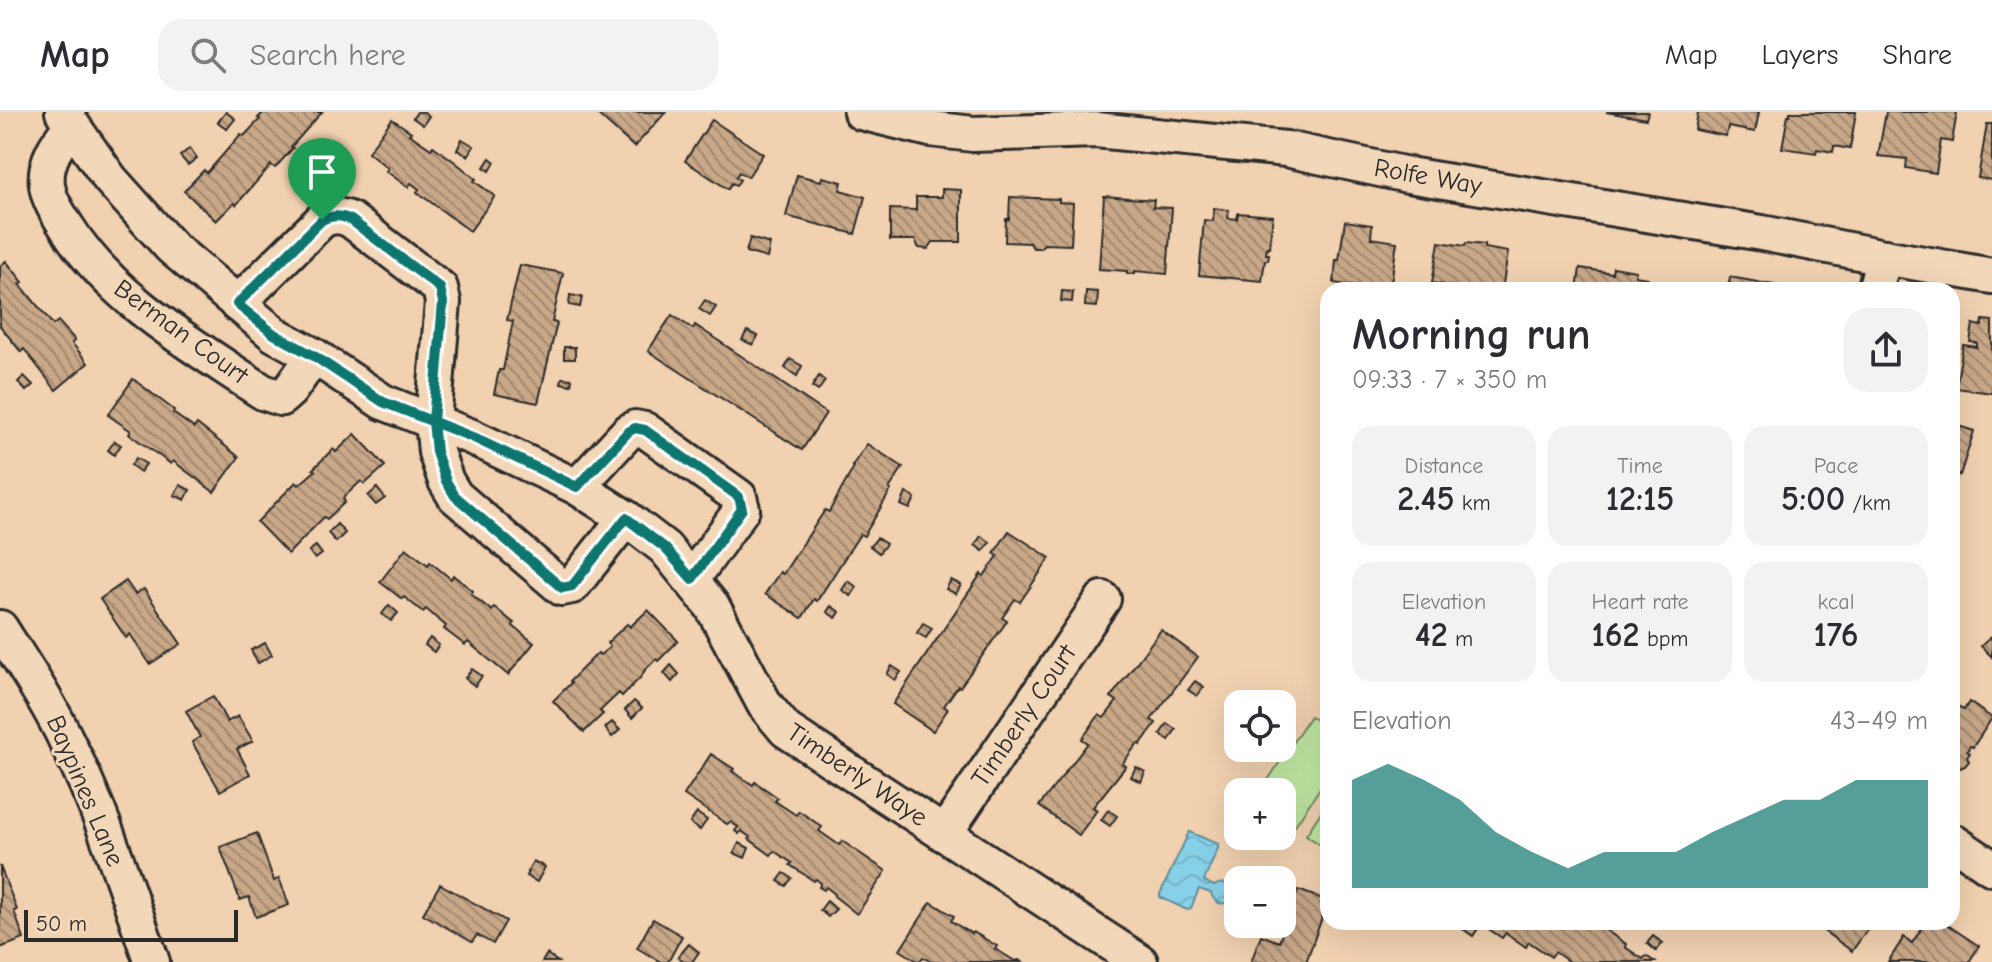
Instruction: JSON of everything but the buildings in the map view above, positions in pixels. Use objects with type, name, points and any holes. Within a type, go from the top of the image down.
[{"type":"street","name":"Rolfe Way","points":[[861,112],[930,129],[973,134],[1096,130],[1286,149],[1408,175],[1762,233],[1992,276]]},
{"type":"street","name":"Timberly Waye","points":[[68,118],[110,179],[171,247],[274,334],[314,356],[383,402],[472,437],[577,487],[626,518],[665,548],[692,579],[712,606],[765,705],[786,730],[1140,962]]},
{"type":"street","name":"Berman Court","points":[[68,118],[53,151],[46,183],[50,198],[77,244],[108,279],[144,311],[263,392],[281,398],[314,356]]},
{"type":"street","points":[[237,304],[322,220],[331,216],[351,220],[440,288],[443,302],[433,421],[436,452],[455,496],[562,588],[572,586],[626,518]]},
{"type":"street","points":[[1877,282],[1884,257]]},
{"type":"street","points":[[577,487],[635,428],[645,430],[739,497],[742,509],[692,579]]},
{"type":"street","name":"Timberly Court","points":[[944,834],[1103,599]]},
{"type":"street","name":"Baypines Lane","points":[[0,628],[69,745],[102,820],[152,962]]},
{"type":"street","points":[[1960,846],[1992,868]]},
{"type":"green space","points":[[1310,716],[1320,723],[1320,788],[1296,824],[1296,778],[1269,778],[1280,762],[1296,762],[1296,737]]},
{"type":"green space","points":[[1320,813],[1320,845],[1306,835]]},
{"type":"water","points":[[1189,832],[1218,844],[1204,881],[1214,886],[1224,883],[1224,903],[1219,903],[1211,893],[1199,889],[1191,908],[1187,910],[1160,897]]},
{"type":"route","points":[[322,220],[237,304],[274,334],[314,356],[383,402],[433,421],[472,437],[577,487],[628,432],[635,428],[645,430],[739,497],[742,509],[692,579],[665,548],[626,518],[572,586],[562,588],[455,496],[436,452],[433,421],[443,302],[440,288],[351,220],[331,216],[322,220]]}]
